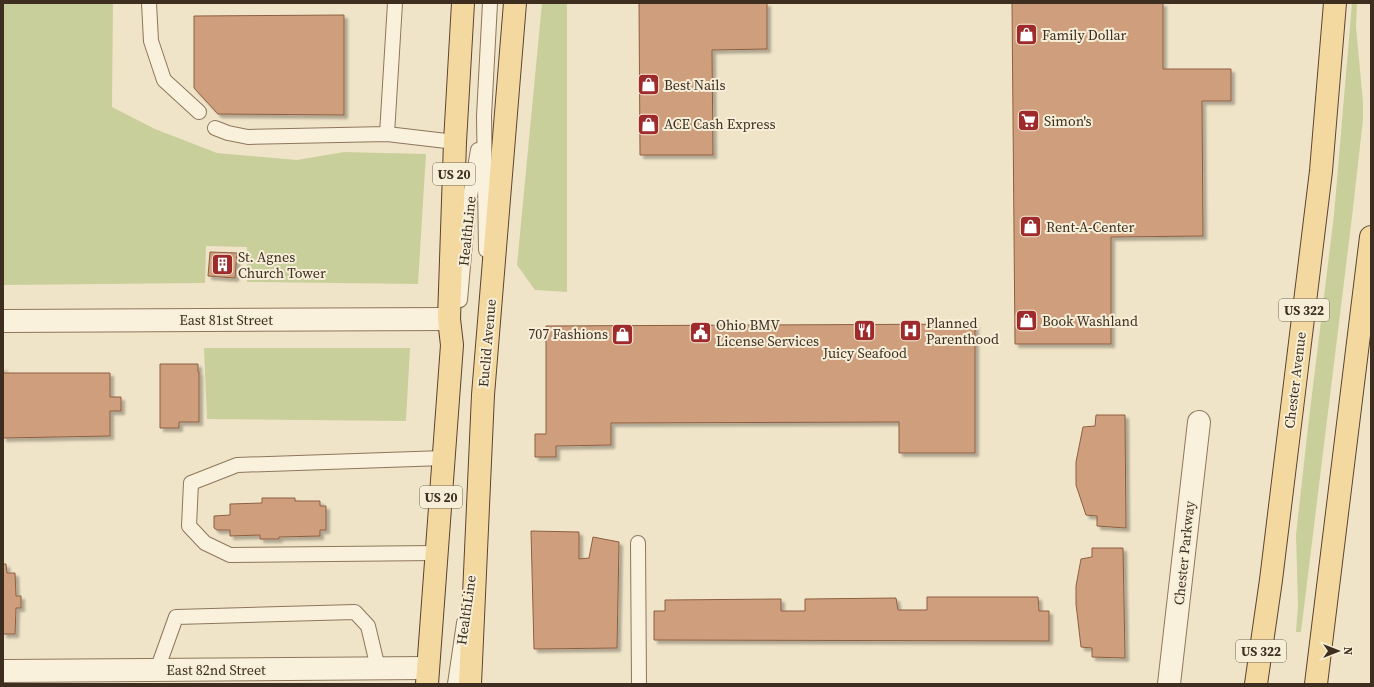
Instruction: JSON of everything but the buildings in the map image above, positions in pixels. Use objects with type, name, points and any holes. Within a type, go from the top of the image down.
[{"type":"main road","name":"US 20","points":[[429,671],[452,345],[449,319],[454,142],[464,3]]},
{"type":"main road","name":"Euclid Avenue","points":[[470,684],[483,395],[515,3]]},
{"type":"main road","name":"Chester Avenue","points":[[1256,684],[1273,564],[1321,172],[1335,3]]},
{"type":"main road","points":[[1316,684],[1364,358],[1371,237]]},
{"type":"street","name":"East 81st Street","points":[[3,321],[449,319]]},
{"type":"street","name":"Chester Parkway","points":[[1170,684],[1199,422]]},
{"type":"street","name":"East 82nd Street","points":[[3,671],[378,668],[429,671]]},
{"type":"lane","points":[[149,3],[151,41],[164,80],[199,112]]},
{"type":"lane","points":[[387,134],[395,3]]},
{"type":"lane","name":"HealthLine","points":[[487,342],[484,116],[490,3]]},
{"type":"lane","name":"HealthLine","points":[[452,345],[458,323],[468,208],[484,116]]},
{"type":"lane","points":[[215,128],[228,133],[248,137],[387,134],[454,142]]},
{"type":"lane","points":[[437,553],[230,555],[205,543],[189,526],[191,483],[237,465],[444,458]]},
{"type":"lane","name":"HealthLine","points":[[455,684],[476,536]]},
{"type":"lane","points":[[638,543],[639,684]]},
{"type":"lane","points":[[157,670],[176,617],[355,612],[368,626],[378,668]]},
{"type":"green space","points":[[3,3],[113,3],[112,107],[155,129],[217,153],[297,160],[344,152],[426,154],[418,284],[247,282],[247,247],[206,246],[205,283],[3,285]]},
{"type":"green space","points":[[542,3],[567,3],[567,292],[535,290],[517,265]]},
{"type":"green space","points":[[1352,3],[1357,3],[1356,27],[1363,102],[1363,120],[1301,632],[1296,632],[1298,605],[1296,535],[1334,215]]},
{"type":"green space","points":[[204,348],[410,348],[406,421],[207,419]]},
{"type":"place","name":"Family Dollar","points":[[1027,35]]},
{"type":"place","name":"Best Nails","points":[[649,85]]},
{"type":"place","name":"Simon's","points":[[1029,121]]},
{"type":"place","name":"ACE Cash Express","points":[[649,124]]},
{"type":"place","name":"Rent-A-Center","points":[[1030,227]]},
{"type":"place","name":"St. Agnes Church Tower","points":[[223,265]]},
{"type":"place","name":"Book Washland","points":[[1026,321]]},
{"type":"place","name":"Juicy Seafood","points":[[865,331]]},
{"type":"place","name":"Planned Parenthood","points":[[911,331]]},
{"type":"place","name":"Ohio BMV License Services","points":[[700,333]]},
{"type":"place","name":"707 Fashions","points":[[623,334]]}]
